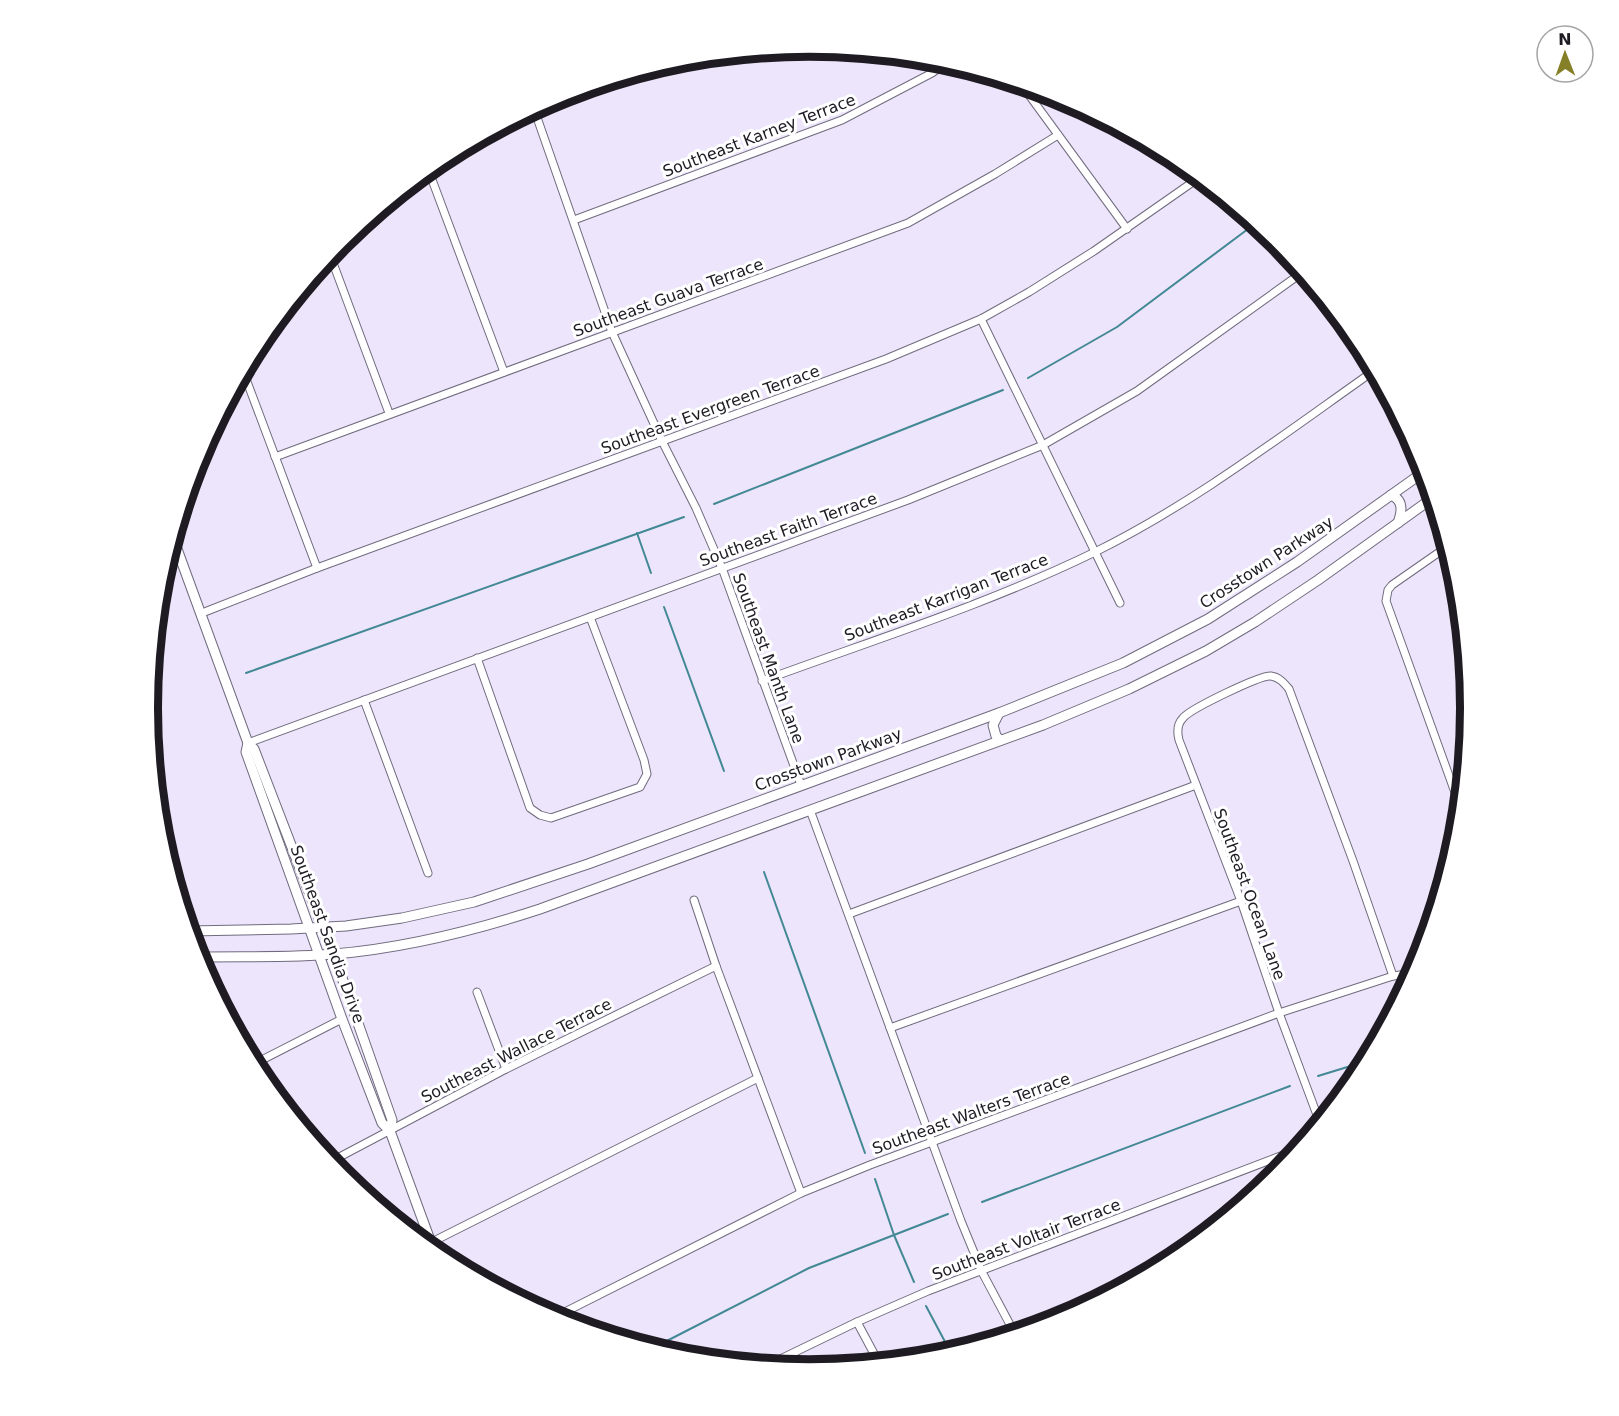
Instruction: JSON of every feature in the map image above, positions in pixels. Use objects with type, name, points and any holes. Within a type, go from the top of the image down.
[{"type":"main road","name":"Crosstown Parkway","points":[[198,931],[323,928],[402,918],[474,902],[523,887],[999,712],[1123,663],[1189,629],[1264,585],[1417,476]]},
{"type":"main road","points":[[1391,495],[1396,497],[1401,504],[1401,516],[1398,523]]},
{"type":"main road","points":[[208,957],[333,954],[413,943],[465,932],[507,920],[1000,740],[1107,699],[1206,651],[1278,608],[1427,502]]},
{"type":"main road","name":"Southeast Sandia Drive","points":[[178,551],[248,743],[254,749],[333,954],[392,1120],[390,1131]]},
{"type":"main road","points":[[999,712],[993,725],[996,736],[1000,740]]},
{"type":"main road","name":"Southeast Sandia Drive","points":[[248,743],[246,752],[342,1019],[382,1123],[390,1131],[425,1233]]},
{"type":"street","name":"Southeast Karney Terrace","points":[[574,220],[842,120],[936,70]]},
{"type":"street","points":[[1030,96],[1127,229]]},
{"type":"street","name":"Southeast Manth Lane","points":[[537,117],[612,332],[722,568],[801,785]]},
{"type":"street","name":"Southeast Guava Terrace","points":[[275,457],[908,223],[1058,135]]},
{"type":"street","points":[[432,179],[504,372]]},
{"type":"street","name":"Southeast Evergreen Terrace","points":[[202,613],[317,568],[886,358],[981,319],[1029,292],[1127,229],[1192,182]]},
{"type":"street","points":[[333,265],[388,414]]},
{"type":"street","name":"Southeast Faith Terrace","points":[[248,743],[908,500],[1043,445],[1137,391],[1297,277]]},
{"type":"street","points":[[981,319],[1120,603]]},
{"type":"street","name":"Southeast Karrigan Terrace","points":[[762,681],[1020,587],[1095,552],[1168,513],[1368,375]]},
{"type":"street","points":[[247,381],[317,568]]},
{"type":"street","points":[[1441,551],[1392,585],[1388,590],[1386,601],[1455,792]]},
{"type":"street","points":[[477,658],[530,808],[540,815],[551,818],[640,787],[647,774],[644,760],[590,617]]},
{"type":"street","name":"Southeast Ocean Lane","points":[[1317,1115],[1241,901],[1179,740],[1178,728],[1185,715],[1264,676],[1279,679],[1289,689],[1393,976]]},
{"type":"street","points":[[364,700],[428,873]]},
{"type":"street","points":[[849,914],[1196,785]]},
{"type":"street","points":[[810,810],[961,1221],[982,1272],[1011,1327]]},
{"type":"street","points":[[694,900],[716,966],[801,1193]]},
{"type":"street","points":[[890,1028],[1241,901]]},
{"type":"street","name":"Southeast Wallace Terrace","points":[[339,1157],[506,1069],[716,966]]},
{"type":"street","name":"Southeast Walters Terrace","points":[[566,1311],[801,1193],[933,1141],[1279,1013],[1403,975]]},
{"type":"street","points":[[477,992],[506,1069]]},
{"type":"street","points":[[262,1060],[342,1019]]},
{"type":"street","points":[[438,1242],[758,1078]]},
{"type":"street","name":"Southeast Voltair Terrace","points":[[782,1358],[928,1291],[1281,1156]]},
{"type":"street","points":[[857,1322],[875,1355]]},
{"type":"waterway","points":[[1028,378],[1117,327],[1249,228]]},
{"type":"waterway","points":[[714,504],[1003,390]]},
{"type":"waterway","points":[[246,673],[684,517]]},
{"type":"waterway","points":[[637,533],[651,573]]},
{"type":"waterway","points":[[664,607],[724,771]]},
{"type":"waterway","points":[[764,872],[865,1153]]},
{"type":"waterway","points":[[1318,1076],[1354,1065]]},
{"type":"waterway","points":[[982,1202],[1290,1086]]},
{"type":"waterway","points":[[875,1179],[894,1235],[914,1282]]},
{"type":"waterway","points":[[664,1342],[809,1268],[948,1214]]},
{"type":"waterway","points":[[926,1306],[946,1344]]}]
